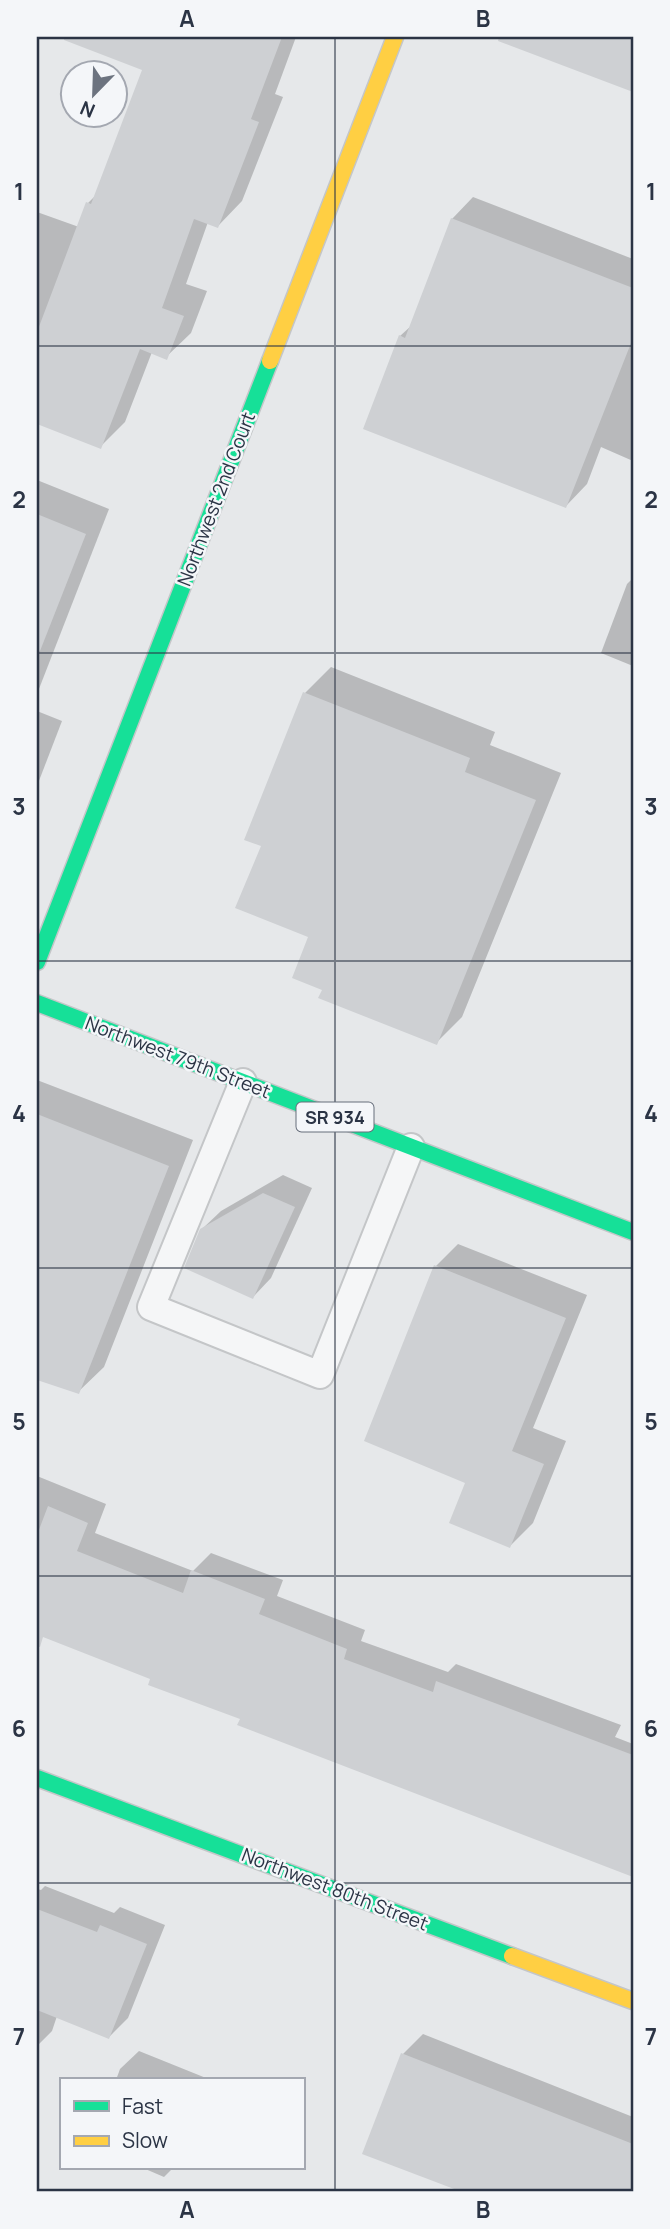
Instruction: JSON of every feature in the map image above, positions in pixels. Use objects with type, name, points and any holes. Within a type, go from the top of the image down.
[{"type":"street","name":"Northwest 2nd Court","points":[[37,962],[395,37]]},
{"type":"street","name":"Northwest 79th Street","points":[[37,1003],[633,1232]]},
{"type":"street","name":"Northwest 80th Street","points":[[37,1777],[633,2001]]},
{"type":"lane","points":[[243,1082],[151,1307],[320,1375],[411,1147]]},
{"type":"building","points":[[64,37],[282,37],[251,119],[259,122],[218,228],[194,219],[162,308],[184,316],[167,360],[140,349],[101,449],[37,424],[37,332],[86,202],[91,204],[119,130],[130,130],[130,102],[142,70],[130,65],[130,60],[116,60],[64,40]]},
{"type":"building","points":[[499,37],[633,37],[633,92],[498,41]]},
{"type":"building","points":[[451,218],[633,288],[633,338],[566,508],[363,429],[399,335],[405,338]]},
{"type":"building","points":[[37,514],[86,534],[40,651],[37,650]]},
{"type":"building","points":[[303,692],[470,758],[465,772],[536,800],[437,1045],[318,998],[322,990],[292,978],[308,937],[235,908],[261,846],[244,840]]},
{"type":"building","points":[[37,1114],[169,1166],[79,1394],[37,1380]]},
{"type":"building","points":[[263,1193],[295,1207],[253,1299],[184,1268],[200,1229]]},
{"type":"building","points":[[434,1265],[566,1318],[512,1451],[544,1464],[510,1548],[449,1523],[465,1483],[364,1441]]},
{"type":"building","points":[[48,1506],[88,1523],[77,1551],[183,1593],[191,1570],[265,1599],[259,1614],[347,1649],[344,1659],[433,1692],[436,1681],[633,1755],[633,1877],[237,1725],[240,1719],[148,1685],[150,1679],[43,1637],[40,1647],[37,1646],[37,1535]]},
{"type":"building","points":[[37,1909],[97,1932],[100,1925],[147,1944],[109,2039],[37,2010]]},
{"type":"building","points":[[401,2053],[633,2144],[633,2192],[462,2192],[362,2154]]},
{"type":"traffic: fast","points":[[37,962],[270,361]]},
{"type":"traffic: fast","points":[[37,1003],[633,1232]]},
{"type":"traffic: fast","points":[[37,1778],[512,1956]]},
{"type":"traffic: slow","points":[[270,361],[395,37]]},
{"type":"traffic: slow","points":[[512,1956],[633,2001]]}]
